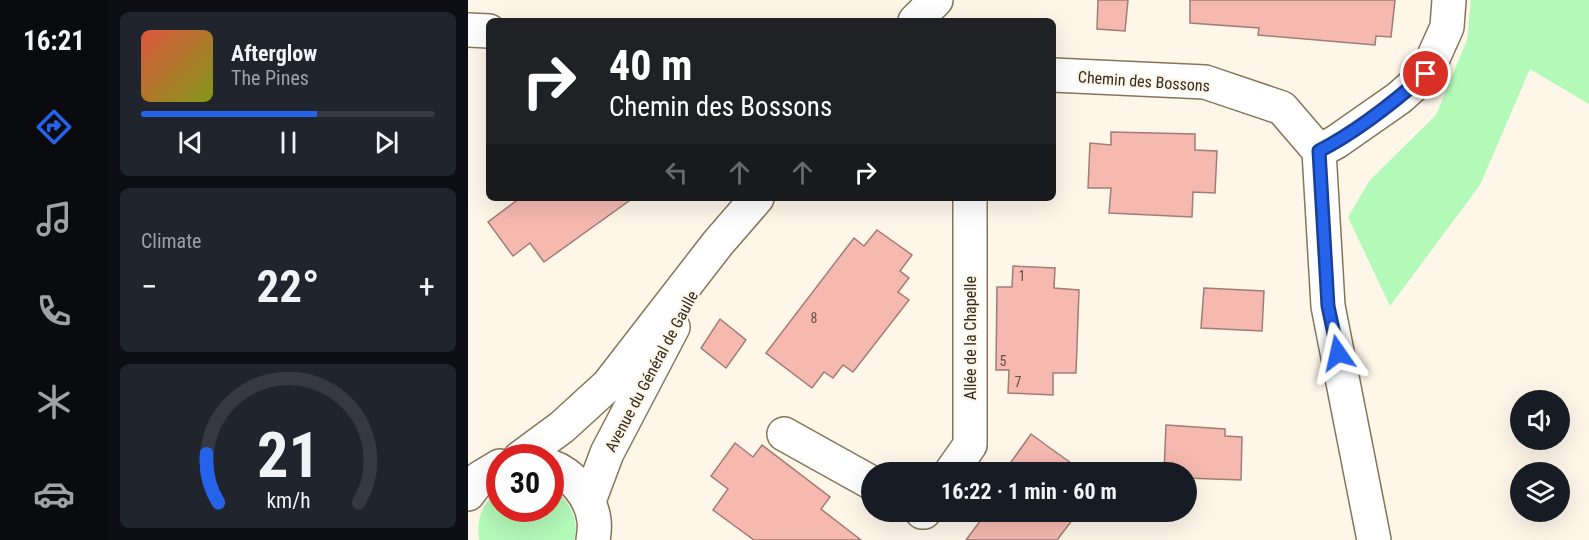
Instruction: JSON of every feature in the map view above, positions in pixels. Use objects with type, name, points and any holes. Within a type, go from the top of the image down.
[{"type":"street","points":[[918,18],[936,0]]},
{"type":"street","points":[[1374,540],[1328,306],[1319,151],[1382,110],[1426,74],[1447,27],[1449,0]]},
{"type":"street","points":[[468,30],[486,31]]},
{"type":"street","name":"Chemin des Bossons","points":[[1056,75],[1205,81],[1282,108],[1319,151]]},
{"type":"street","name":"Avenue du Général de Gaulle","points":[[539,444],[562,427],[608,385],[718,243],[754,201]]},
{"type":"street","name":"Allée de la Chapelle","points":[[958,462],[970,444],[970,201]]},
{"type":"street","name":"Avenue du Général de Gaulle","points":[[597,526],[607,453],[718,243]]},
{"type":"street","points":[[783,434],[861,477]]},
{"type":"street","points":[[468,458],[486,462]]},
{"type":"street","points":[[564,473],[576,482],[597,526]]},
{"type":"street","points":[[468,494],[480,478],[486,474]]},
{"type":"green space","points":[[1471,0],[1589,0],[1589,104],[1530,69],[1480,185],[1390,306],[1348,217],[1370,180],[1436,115],[1467,40]]},
{"type":"green space","points":[[564,499],[571,510],[576,525],[574,540],[479,540],[482,511],[486,505],[486,522],[564,522]]},
{"type":"building","points":[[1098,0],[1128,0],[1125,31],[1097,29]]},
{"type":"building","points":[[1190,0],[1395,0],[1391,37],[1376,36],[1375,45],[1258,35],[1259,28],[1190,23]]},
{"type":"building","points":[[1111,132],[1195,134],[1195,150],[1217,151],[1215,193],[1193,192],[1192,217],[1109,213],[1111,188],[1088,188],[1090,143],[1111,145]]},
{"type":"building","points":[[516,201],[629,201],[544,262],[530,243],[513,256],[488,222]]},
{"type":"building","points":[[877,230],[912,255],[900,271],[909,278],[898,292],[909,300],[853,372],[843,365],[833,378],[824,372],[812,388],[766,353],[854,238],[864,246]]},
{"type":"building","points":[[1013,266],[1055,268],[1054,288],[1079,290],[1076,373],[1053,373],[1053,395],[1008,393],[1009,370],[996,370],[997,287],[1012,287]]},
{"type":"building","points":[[1204,288],[1264,291],[1262,331],[1201,328]]},
{"type":"building","points":[[720,319],[746,340],[726,368],[701,348]]},
{"type":"building","points":[[1166,425],[1225,429],[1225,436],[1242,437],[1241,480],[1197,478],[1197,462],[1164,462]]},
{"type":"building","points":[[1031,434],[1070,462],[1011,462]]},
{"type":"building","points":[[735,443],[753,457],[762,445],[830,497],[821,509],[861,540],[754,540],[713,510],[728,489],[711,476]]},
{"type":"building","points":[[980,522],[1071,522],[1057,540],[966,540]]},
{"type":"route","points":[[1338,353],[1328,306],[1319,151],[1336,142],[1399,98],[1426,74]]}]
